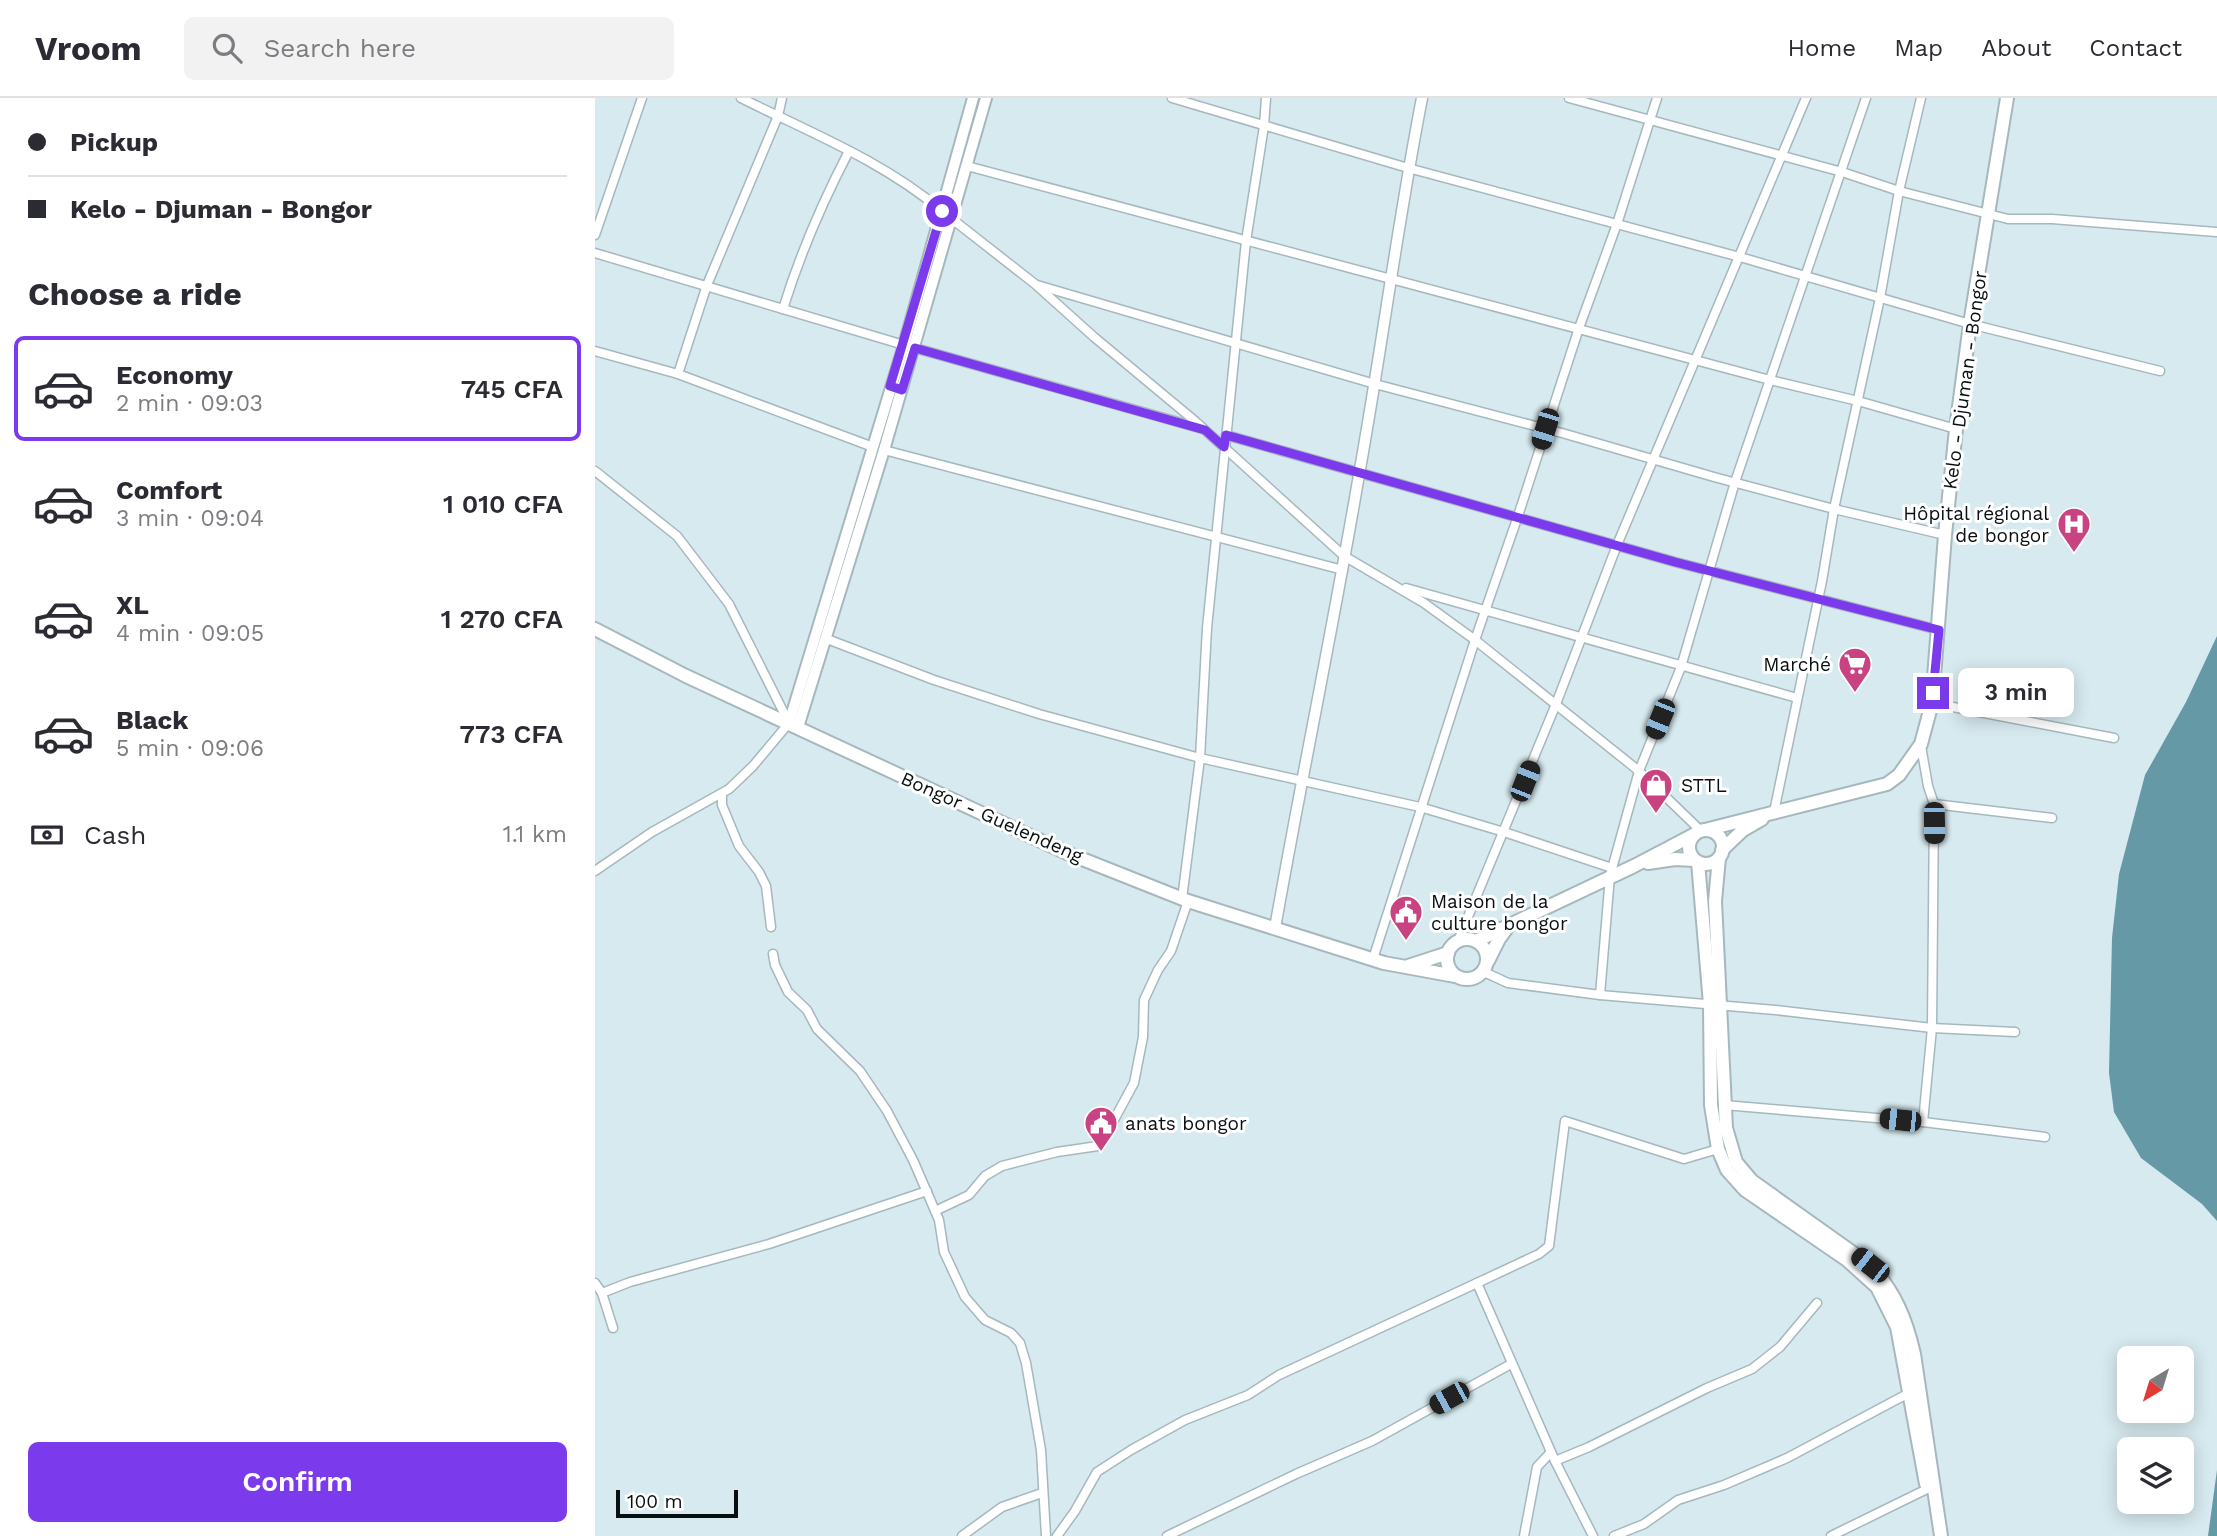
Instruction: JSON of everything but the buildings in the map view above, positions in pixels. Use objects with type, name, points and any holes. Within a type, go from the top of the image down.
[{"type":"highway","name":"Kelo - Djuman - Bongor","points":[[1634,866],[1700,832],[1887,784],[1899,775],[1920,744],[1932,703],[1945,535],[1970,324],[2007,98]]},
{"type":"highway","name":"Bongor - Guelendeng","points":[[595,628],[686,676],[1067,853],[1185,900],[1373,959],[1455,976]]},
{"type":"highway","name":"Kelo - Djuman - Bongor","points":[[1721,854],[1743,830],[1775,812]]},
{"type":"highway","points":[[1940,1536],[1914,1354],[1908,1325],[1897,1299],[1886,1281],[1870,1265],[1752,1181],[1736,1162],[1729,1145],[1715,1005],[1697,861],[1689,847],[1700,832],[1713,832],[1720,838],[1721,854],[1715,901],[1715,1005],[1711,1105],[1718,1149],[1727,1170],[1745,1191],[1847,1260],[1877,1287],[1897,1327],[1927,1489],[1940,1536]]},
{"type":"highway","points":[[1697,861],[1707,864],[1721,854]]},
{"type":"highway","name":"Kelo - Djuman - Bongor","points":[[1476,941],[1611,872],[1675,859],[1697,861]]},
{"type":"highway","points":[[1448,953],[1448,965],[1455,976],[1473,979],[1486,967],[1499,939],[1513,922]]},
{"type":"highway","points":[[1404,967],[1448,953],[1458,941],[1476,941],[1485,949],[1486,967]]},
{"type":"main road","points":[[793,725],[827,639],[879,448],[890,386],[909,347],[953,219],[984,103],[972,101],[909,347],[902,390],[879,448],[793,725]]},
{"type":"main road","points":[[890,386],[902,390]]},
{"type":"street","points":[[595,235],[642,98]]},
{"type":"street","points":[[741,98],[849,150],[900,179],[942,211]]},
{"type":"street","points":[[678,374],[707,285],[778,116],[782,98]]},
{"type":"street","points":[[1172,98],[1408,168],[1740,257],[1970,324],[2160,371]]},
{"type":"street","points":[[935,1211],[969,1195],[985,1176],[1002,1166],[1057,1152],[1098,1146],[1134,1083],[1143,1037],[1144,1000],[1158,970],[1171,951],[1185,900],[1200,758],[1207,628],[1218,537],[1224,447],[1246,241],[1266,98]]},
{"type":"street","points":[[1275,928],[1343,570],[1375,384],[1389,278],[1422,98]]},
{"type":"street","points":[[1569,98],[2008,219],[2052,219],[2215,232]]},
{"type":"street","points":[[1373,959],[1475,640],[1579,327],[1617,224],[1657,98]]},
{"type":"street","points":[[1458,941],[1653,459],[1806,98]]},
{"type":"street","points":[[1600,995],[1611,872],[1639,771],[1681,667],[1735,482],[1866,98]]},
{"type":"street","points":[[1775,812],[1818,600],[1833,509],[1921,98]]},
{"type":"street","points":[[783,309],[799,259],[849,150]]},
{"type":"street","points":[[967,166],[1956,429]]},
{"type":"street","points":[[953,219],[1035,284],[1205,430],[1344,556],[1475,640],[1639,771],[1700,832]]},
{"type":"street","points":[[595,253],[909,347],[1205,430]]},
{"type":"street","points":[[1035,284],[1375,384],[1833,509],[1945,535]]},
{"type":"street","points":[[595,351],[678,374],[879,448],[1343,570]]},
{"type":"street","points":[[1226,435],[1708,570],[1939,630]]},
{"type":"street","points":[[595,471],[677,536],[729,604],[793,725],[722,795],[669,822],[595,871]]},
{"type":"street","points":[[1393,585],[1797,698]]},
{"type":"street","points":[[827,639],[989,700],[1200,758],[1420,807],[1504,832],[1611,872]]},
{"type":"street","points":[[1932,703],[2114,738]]},
{"type":"street","points":[[1920,744],[1934,804],[1932,1028],[1923,1122]]},
{"type":"street","points":[[722,795],[722,805],[739,846],[766,886],[771,927]]},
{"type":"street","points":[[1934,804],[2052,818]]},
{"type":"street","points":[[773,954],[775,965],[788,992],[807,1010],[817,1029],[868,1081],[887,1111],[942,1226],[944,1252],[965,1297],[985,1320],[1011,1333],[1020,1343],[1040,1440],[1046,1536]]},
{"type":"street","points":[[1486,967],[1508,983],[1600,995],[1932,1028],[2015,1032]]},
{"type":"street","points":[[1724,1105],[1923,1122],[2045,1137]]},
{"type":"street","points":[[1057,1536],[1097,1472],[1131,1450],[1185,1420],[1248,1395],[1279,1375],[1539,1254],[1549,1246],[1565,1121],[1684,1159],[1718,1149]]},
{"type":"street","points":[[602,1293],[630,1282],[769,1244],[927,1191]]},
{"type":"street","points":[[595,1283],[602,1293],[613,1328]]},
{"type":"street","points":[[1477,1283],[1555,1461],[1594,1536]]},
{"type":"street","points":[[1555,1461],[1590,1447],[1707,1388],[1752,1369],[1780,1348],[1817,1303]]},
{"type":"street","points":[[1167,1536],[1372,1441],[1511,1364]]},
{"type":"street","points":[[1614,1536],[1644,1524],[1678,1500],[1724,1485],[1776,1463],[1909,1393]]},
{"type":"street","points":[[1524,1536],[1537,1467],[1551,1452]]},
{"type":"street","points":[[1831,1536],[1927,1489]]},
{"type":"street","points":[[962,1536],[1002,1507],[1042,1493]]},
{"type":"water","points":[[2217,636],[2217,1221],[2202,1204],[2141,1158],[2114,1112],[2109,1073],[2112,938],[2119,874],[2145,775],[2186,702]]},
{"type":"water","points":[[2217,1470],[2217,1536],[2208,1536]]},
{"type":"place","name":"Hôpital régional de bongor","points":[[2074,554]]},
{"type":"place","name":"Marché","points":[[1855,694]]},
{"type":"place","name":"STTL","points":[[1656,815]]},
{"type":"place","name":"Maison de la culture bongor","points":[[1406,942]]},
{"type":"place","name":"anats bongor","points":[[1101,1153]]},
{"type":"route","points":[[942,211],[890,386],[902,390],[915,348],[1205,430],[1224,447],[1226,435],[1675,562],[1939,630],[1933,693]]}]
